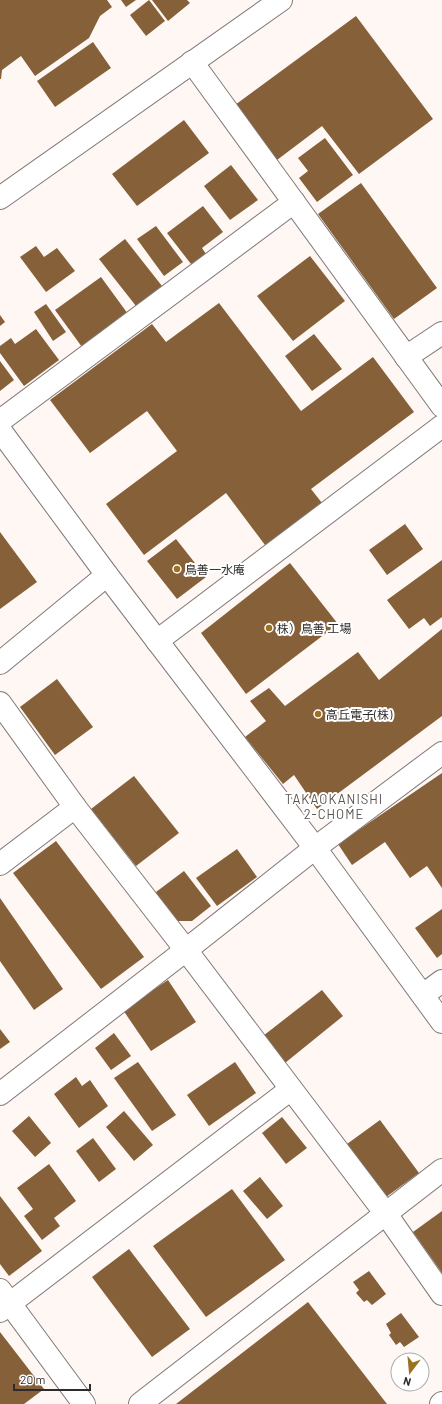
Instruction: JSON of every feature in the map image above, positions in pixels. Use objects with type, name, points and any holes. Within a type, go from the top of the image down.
[{"type":"street","points":[[0,198],[280,0]]},
{"type":"street","points":[[192,62],[442,406]]},
{"type":"street","points":[[0,421],[294,202]]},
{"type":"street","points":[[406,357],[442,333]]},
{"type":"street","points":[[157,641],[442,426]]},
{"type":"street","points":[[0,430],[107,575],[315,848],[442,1022]]},
{"type":"street","points":[[0,663],[107,575]]},
{"type":"street","points":[[0,703],[76,808],[186,950],[386,1214],[442,1294]]},
{"type":"street","points":[[0,1094],[315,848],[442,753]]},
{"type":"street","points":[[0,864],[76,808]]},
{"type":"street","points":[[423,995],[442,981]]},
{"type":"street","points":[[84,1404],[4,1301],[291,1089]]},
{"type":"street","points":[[140,1404],[442,1170]]},
{"type":"building","points":[[0,0],[107,0],[112,7],[100,16],[89,38],[35,76],[21,56],[2,70],[0,79]]},
{"type":"building","points":[[121,0],[136,0],[126,7]]},
{"type":"building","points":[[149,0],[165,21],[146,36],[130,15]]},
{"type":"building","points":[[152,0],[187,0],[190,3],[168,21]]},
{"type":"building","points":[[356,16],[433,119],[359,174],[322,126],[277,160],[235,105]]},
{"type":"building","points":[[93,42],[111,68],[55,107],[37,81]]},
{"type":"building","points":[[184,120],[209,153],[137,206],[112,174]]},
{"type":"building","points":[[325,138],[353,175],[317,202],[299,178],[308,171],[298,158]]},
{"type":"building","points":[[231,165],[258,200],[230,220],[204,186]]},
{"type":"building","points":[[361,183],[437,288],[394,319],[318,214]]},
{"type":"building","points":[[203,206],[223,232],[202,248],[206,254],[191,264],[167,233]]},
{"type":"building","points":[[156,226],[183,262],[164,276],[137,239]]},
{"type":"building","points":[[125,239],[162,286],[136,306],[99,259]]},
{"type":"building","points":[[36,246],[44,257],[57,248],[75,271],[46,292],[20,257]]},
{"type":"building","points":[[310,256],[345,301],[293,341],[257,296]]},
{"type":"building","points":[[101,277],[128,314],[82,347],[55,310]]},
{"type":"building","points":[[219,303],[301,411],[373,357],[414,412],[311,489],[322,503],[265,545],[226,493],[144,555],[106,504],[177,451],[147,411],[90,453],[50,400],[152,324],[166,342]]},
{"type":"building","points":[[46,304],[66,332],[53,341],[34,312]]},
{"type":"building","points":[[0,315],[5,322],[0,326]]},
{"type":"building","points":[[36,329],[59,360],[24,386],[0,353],[0,346],[11,338],[15,344]]},
{"type":"building","points":[[314,334],[342,369],[312,391],[285,356]]},
{"type":"building","points":[[0,361],[14,380],[0,391]]},
{"type":"building","points":[[405,524],[423,549],[387,575],[369,550]]},
{"type":"building","points":[[0,532],[37,582],[0,609]]},
{"type":"building","name":"鳥善一水庵","points":[[176,539],[206,577],[177,599],[147,561]]},
{"type":"building","points":[[442,560],[442,617],[430,626],[424,618],[409,629],[387,600]]},
{"type":"building","name":"株）鳥善 工場","points":[[290,563],[338,624],[246,694],[201,633]]},
{"type":"building","points":[[442,629],[442,716],[317,809],[294,775],[283,784],[245,737],[266,721],[250,701],[269,688],[285,706],[358,652],[379,680]]},
{"type":"building","points":[[57,679],[93,727],[55,755],[20,707]]},
{"type":"building","points":[[442,773],[442,888],[427,866],[410,878],[385,842],[352,865],[338,844]]},
{"type":"building","points":[[134,776],[179,833],[136,866],[91,809]]},
{"type":"building","points":[[56,841],[144,957],[101,989],[13,873]]},
{"type":"building","points":[[237,849],[257,877],[217,906],[196,878]]},
{"type":"building","points":[[184,871],[211,906],[192,921],[171,921],[152,895]]},
{"type":"building","points":[[0,898],[63,989],[34,1010],[0,961]]},
{"type":"building","points":[[442,909],[442,954],[437,958],[415,928]]},
{"type":"building","points":[[168,980],[196,1022],[151,1051],[123,1010]]},
{"type":"building","points":[[322,990],[343,1016],[285,1063],[263,1036]]},
{"type":"building","points":[[0,1029],[10,1042],[0,1049]]},
{"type":"building","points":[[114,1033],[131,1056],[111,1070],[95,1048]]},
{"type":"building","points":[[138,1062],[176,1115],[152,1131],[114,1078]]},
{"type":"building","points":[[235,1062],[256,1093],[209,1126],[187,1095]]},
{"type":"building","points":[[76,1077],[82,1086],[90,1080],[108,1106],[79,1128],[54,1094]]},
{"type":"building","points":[[124,1111],[153,1145],[134,1161],[106,1127]]},
{"type":"building","points":[[29,1116],[51,1143],[35,1157],[12,1131]]},
{"type":"building","points":[[282,1117],[307,1148],[286,1164],[262,1133]]},
{"type":"building","points":[[380,1120],[419,1173],[386,1197],[347,1144]]},
{"type":"building","points":[[93,1138],[116,1169],[99,1182],[76,1151]]},
{"type":"building","points":[[49,1164],[76,1201],[54,1218],[60,1226],[42,1240],[24,1216],[33,1209],[17,1188]]},
{"type":"building","points":[[260,1177],[283,1206],[267,1219],[243,1191]]},
{"type":"building","points":[[232,1189],[285,1260],[206,1317],[153,1246]]},
{"type":"building","points":[[0,1196],[42,1251],[9,1276],[0,1264]]},
{"type":"building","points":[[442,1211],[442,1273],[413,1232]]},
{"type":"building","points":[[129,1249],[190,1329],[152,1357],[92,1277]]},
{"type":"building","points":[[369,1271],[386,1294],[372,1305],[367,1300],[364,1302],[356,1293],[359,1290],[353,1282]]},
{"type":"building","points":[[308,1302],[387,1404],[176,1404]]},
{"type":"building","points":[[401,1313],[419,1337],[404,1347],[400,1342],[396,1345],[389,1335],[391,1333],[386,1324]]},
{"type":"building","points":[[0,1332],[44,1389],[24,1404],[0,1404]]},
{"type":"place","name":"鳥善一水庵","points":[[177,569]]},
{"type":"place","name":"株）鳥善 工場","points":[[269,628]]},
{"type":"place","name":"高丘電子(株)","points":[[318,714]]},
{"type":"district","name":"TAKAOKANISHI 2-CHOME","points":[[334,806]]}]
